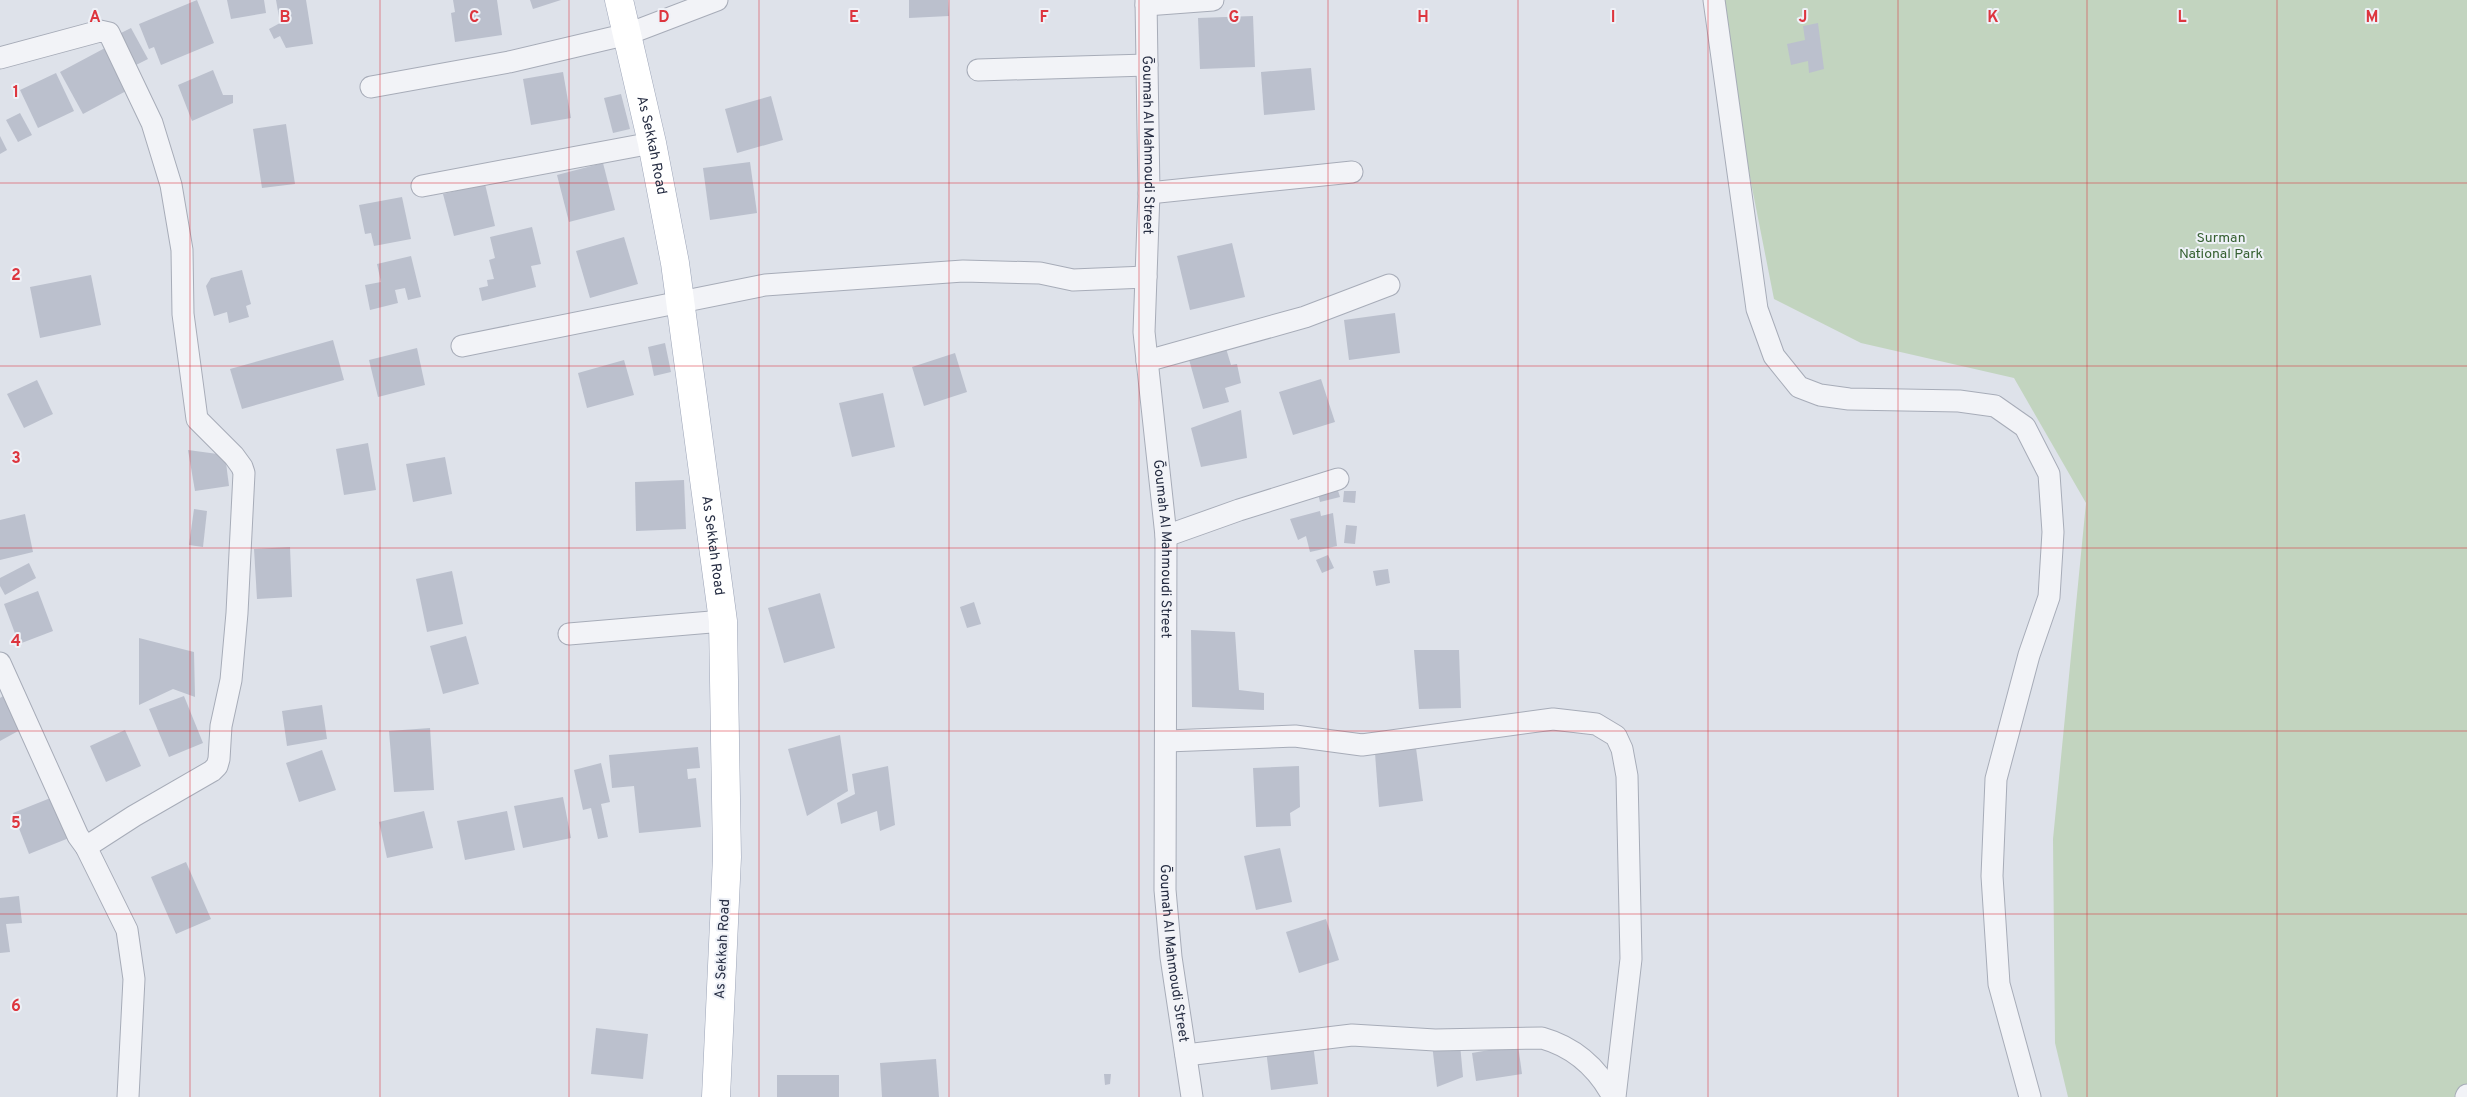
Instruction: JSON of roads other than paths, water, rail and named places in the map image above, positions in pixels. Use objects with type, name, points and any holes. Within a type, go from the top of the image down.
[{"type":"main road","name":"As Sekkah Road","points":[[619,0],[652,143],[680,300],[723,621],[727,857],[716,1097]]},
{"type":"street","points":[[371,87],[509,62],[628,34],[717,0]]},
{"type":"street","points":[[1146,3],[1213,0]]},
{"type":"street","points":[[1714,0],[1757,309],[1774,356],[1799,387],[1820,395],[1849,399],[1959,401],[1995,406],[2025,427],[2049,474],[2053,532],[2049,597],[2029,655],[1996,779],[1992,876],[1999,984],[2030,1097]]},
{"type":"street","name":"Ḡoumah Al Mahmoudi Street","points":[[1146,3],[1149,193],[1144,332],[1166,536],[1167,741],[1165,890],[1171,957],[1192,1097]]},
{"type":"street","points":[[0,58],[100,30],[109,33],[152,123],[171,185],[182,250],[183,314],[198,419],[234,456],[244,473],[237,613],[231,680],[222,718],[217,766],[212,771],[134,816],[86,847]]},
{"type":"street","points":[[978,70],[1147,65]]},
{"type":"street","points":[[422,186],[652,143]]},
{"type":"street","points":[[1149,193],[1352,172]]},
{"type":"street","points":[[462,346],[680,300],[765,285],[962,272],[1040,273],[1073,280],[1146,277]]},
{"type":"street","points":[[1147,361],[1305,317],[1389,286]]},
{"type":"street","points":[[1166,536],[1239,510],[1338,479]]},
{"type":"street","points":[[569,634],[723,621]]},
{"type":"street","points":[[0,663],[78,836],[86,847],[127,930],[134,979],[128,1097]]},
{"type":"street","points":[[1167,741],[1295,736],[1362,745],[1553,719],[1596,724],[1616,736],[1624,756],[1627,776],[1631,959],[1614,1097]]},
{"type":"street","points":[[1186,1055],[1352,1034],[1435,1040],[1542,1038],[1558,1043],[1587,1062],[1603,1079],[1614,1097]]},
{"type":"park label","name":"Surman National Park","points":[[2221,246]]}]
